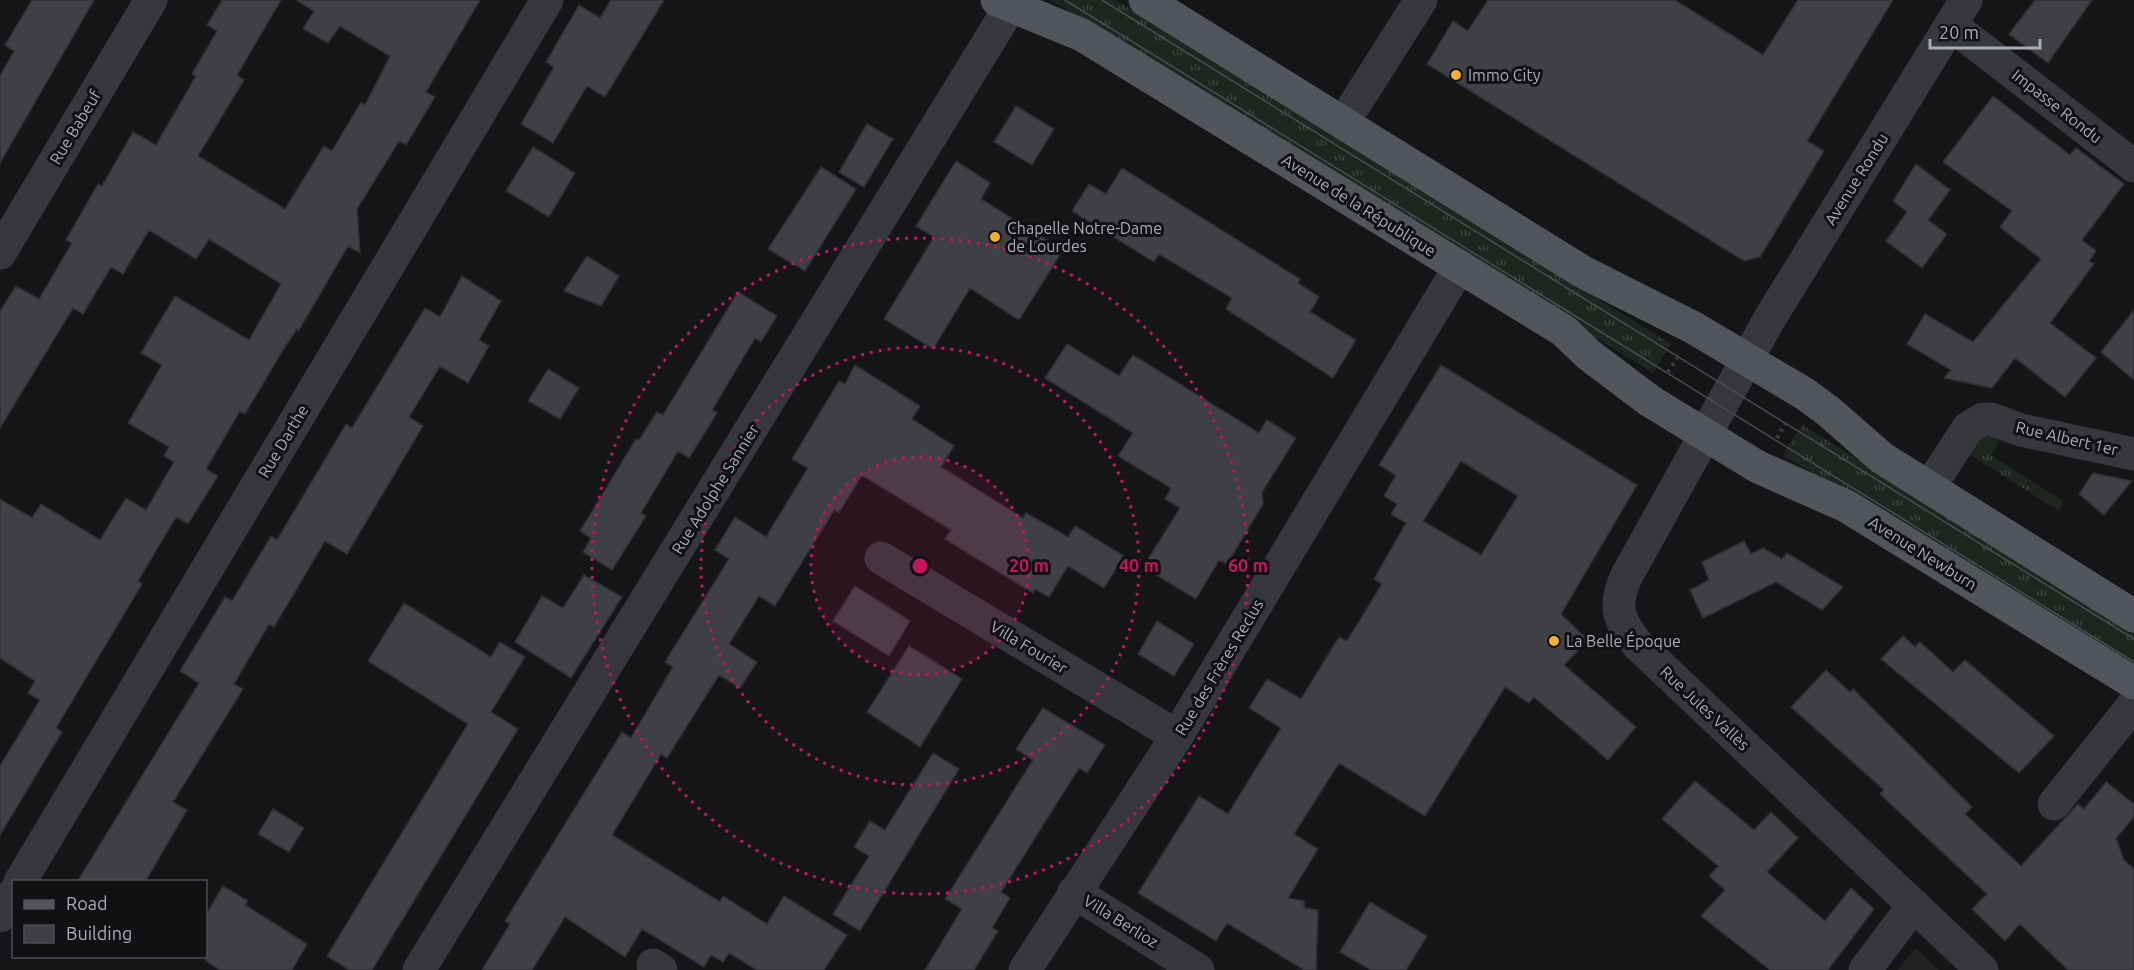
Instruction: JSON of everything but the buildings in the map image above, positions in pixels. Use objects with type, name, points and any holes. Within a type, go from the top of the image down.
[{"type":"main road","points":[[1144,0],[1582,272],[1655,306],[1821,405],[1874,453],[2134,616]]},
{"type":"main road","name":"Avenue de la République","points":[[1004,4],[1082,34],[1460,266],[1564,331],[1615,375],[1706,435]]},
{"type":"main road","name":"Avenue Newburn","points":[[1706,435],[1758,467],[1846,506],[2134,683]]},
{"type":"street","name":"Rue Babeuf","points":[[0,253],[151,0]]},
{"type":"street","name":"Rue Darthe","points":[[21,880],[547,0]]},
{"type":"street","points":[[1343,123],[1421,0]]},
{"type":"street","name":"Rue Adolphe Sannier","points":[[419,970],[1004,4]]},
{"type":"street","name":"Impasse Rondu","points":[[1958,12],[2134,166]]},
{"type":"street","name":"Avenue Rondu","points":[[1747,359],[1958,12]]},
{"type":"street","name":"Rue des Frères Reclus","points":[[1025,970],[1178,735],[1460,266]]},
{"type":"street","name":"Rue Jules Vallès","points":[[1747,359],[1619,592],[1618,607],[1622,625],[1638,645],[1982,970]]},
{"type":"street","name":"Rue Albert 1er","points":[[1929,489],[1968,428],[1983,419],[1991,418],[2021,430],[2134,454]]},
{"type":"street","name":"Villa Fourier","points":[[881,558],[1178,735]]},
{"type":"street","points":[[2054,804],[2134,704]]},
{"type":"street","name":"Villa Berlioz","points":[[1074,892],[1198,970]]},
{"type":"street","points":[[0,916],[12,896]]},
{"type":"street","points":[[1865,970],[1914,905]]},
{"type":"path","points":[[1665,378],[1678,355]]},
{"type":"path","points":[[1772,445],[1790,417]]},
{"type":"shaded area","points":[[1915,948],[1939,970],[1898,970]]},
{"type":"green space","points":[[1051,0],[1116,0],[1671,344],[1653,373]]},
{"type":"green space","points":[[1802,425],[2134,629],[2134,672],[1783,455]]},
{"type":"green space","points":[[2005,431],[1991,455],[2063,501],[2059,511],[1967,453],[1985,432]]},
{"type":"tram line","points":[[1065,0],[2134,662]]},
{"type":"tram line","points":[[1102,0],[2134,639]]},
{"type":"place","name":"Immo City","points":[[1456,75]]},
{"type":"place","name":"Chapelle Notre-Dame de Lourdes","points":[[995,237]]},
{"type":"place","name":"La Belle Époque","points":[[1554,641]]}]
